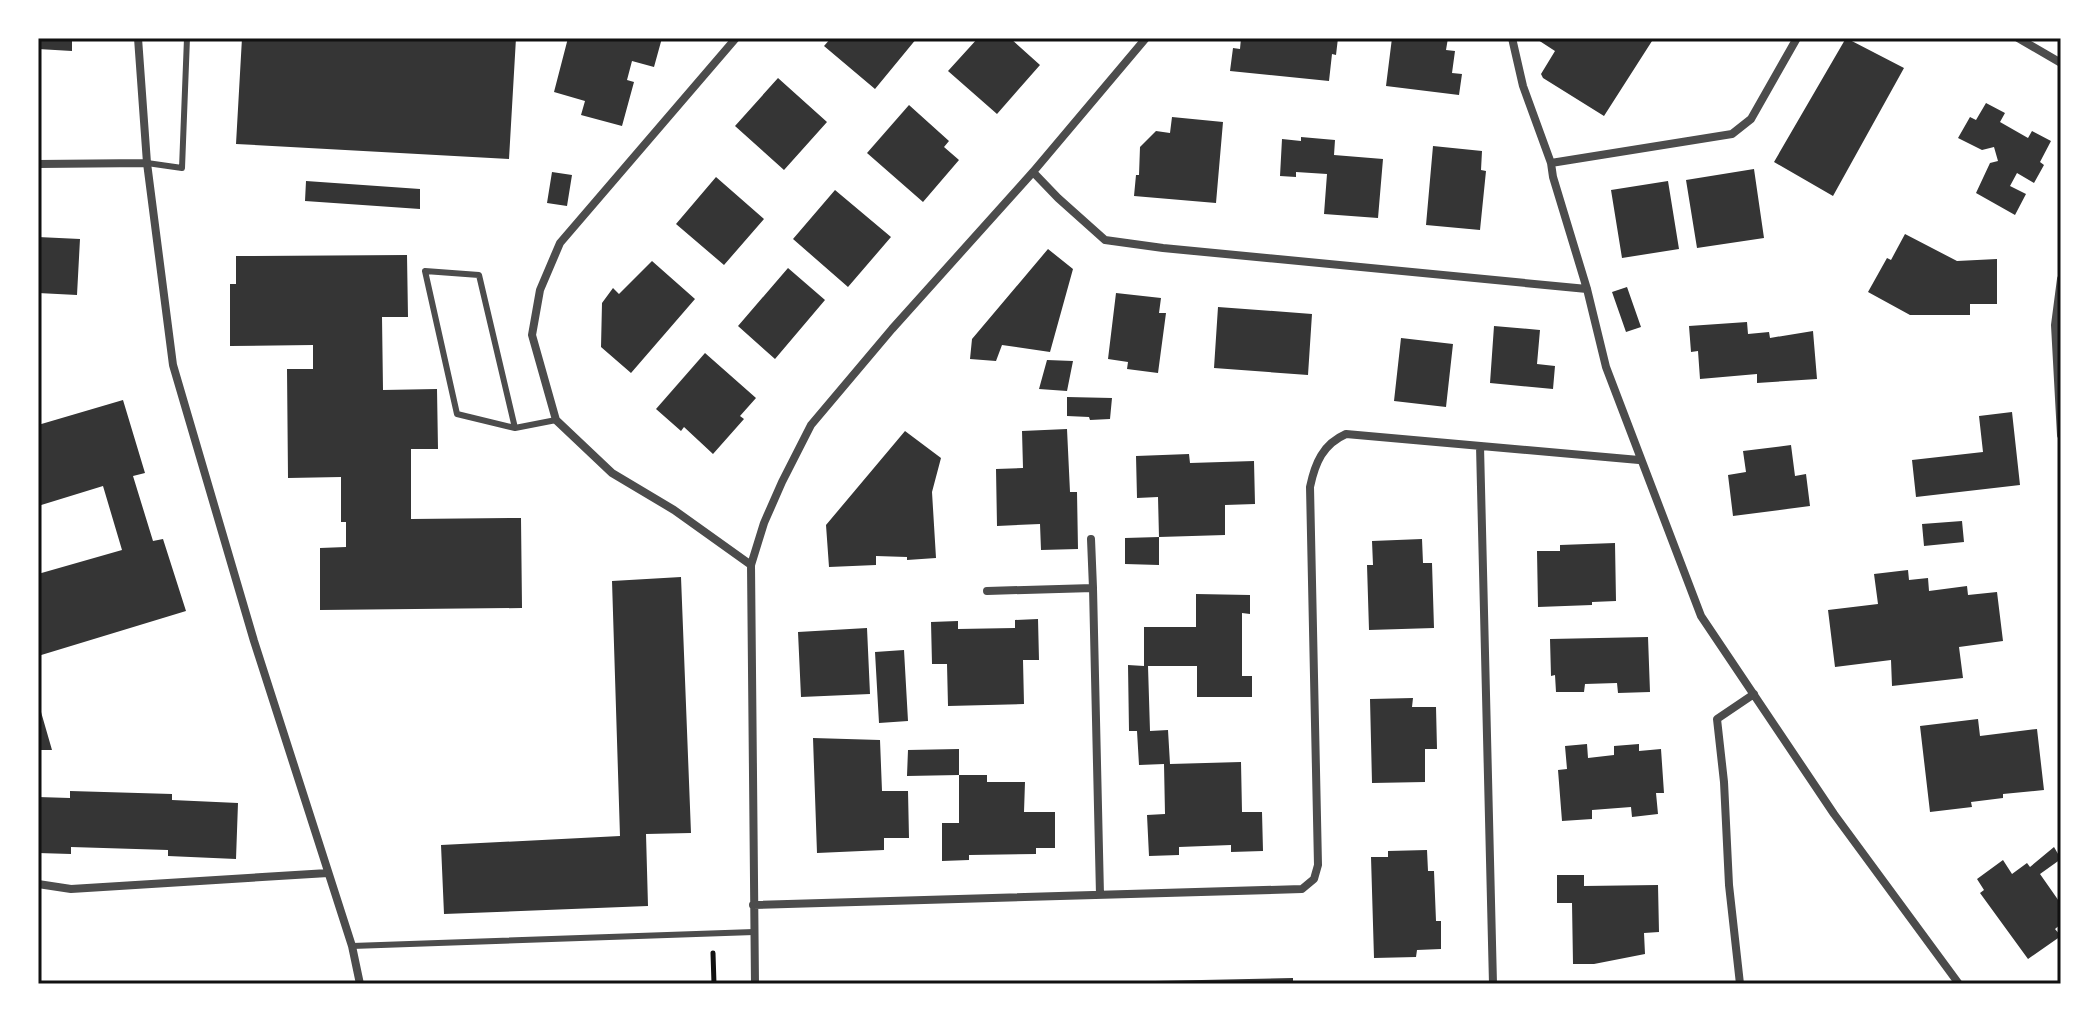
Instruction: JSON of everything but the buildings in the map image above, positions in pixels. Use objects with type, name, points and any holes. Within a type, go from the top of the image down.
[{"type":"street","points":[[138,38],[147,163],[173,365],[254,641],[352,946],[360,984]]},
{"type":"street","points":[[736,38],[560,243],[540,290],[532,335],[556,420],[612,473],[674,510],[751,565]]},
{"type":"street","points":[[755,984],[751,565],[764,523],[811,425],[1146,38]]},
{"type":"street","points":[[1512,38],[1523,86],[1551,163],[1606,367],[1701,616],[1834,814],[1959,984]]},
{"type":"street","points":[[1551,163],[1732,134],[1751,119],[1797,38]]},
{"type":"street","points":[[2018,38],[2061,63]]},
{"type":"street","points":[[38,164],[147,163]]},
{"type":"street","points":[[1033,172],[1105,240],[1587,289]]},
{"type":"street","points":[[2061,279],[2055,325],[2061,435]]},
{"type":"street","points":[[753,905],[1302,889],[1314,879],[1318,865],[1310,487],[1320,455],[1331,440],[1346,434],[1639,460]]},
{"type":"street","points":[[1480,446],[1493,984]]},
{"type":"street","points":[[1091,539],[1100,895]]},
{"type":"street","points":[[987,591],[1093,588]]},
{"type":"street","points":[[1740,984],[1717,719],[1754,694]]},
{"type":"street","points":[[38,884],[71,889],[328,873]]},
{"type":"lane","points":[[147,163],[182,168],[187,38]]},
{"type":"lane","points":[[515,428],[479,275],[425,271],[457,414],[515,428],[556,420]]},
{"type":"lane","points":[[352,946],[754,932]]},
{"type":"path","points":[[713,954],[714,984]]}]
